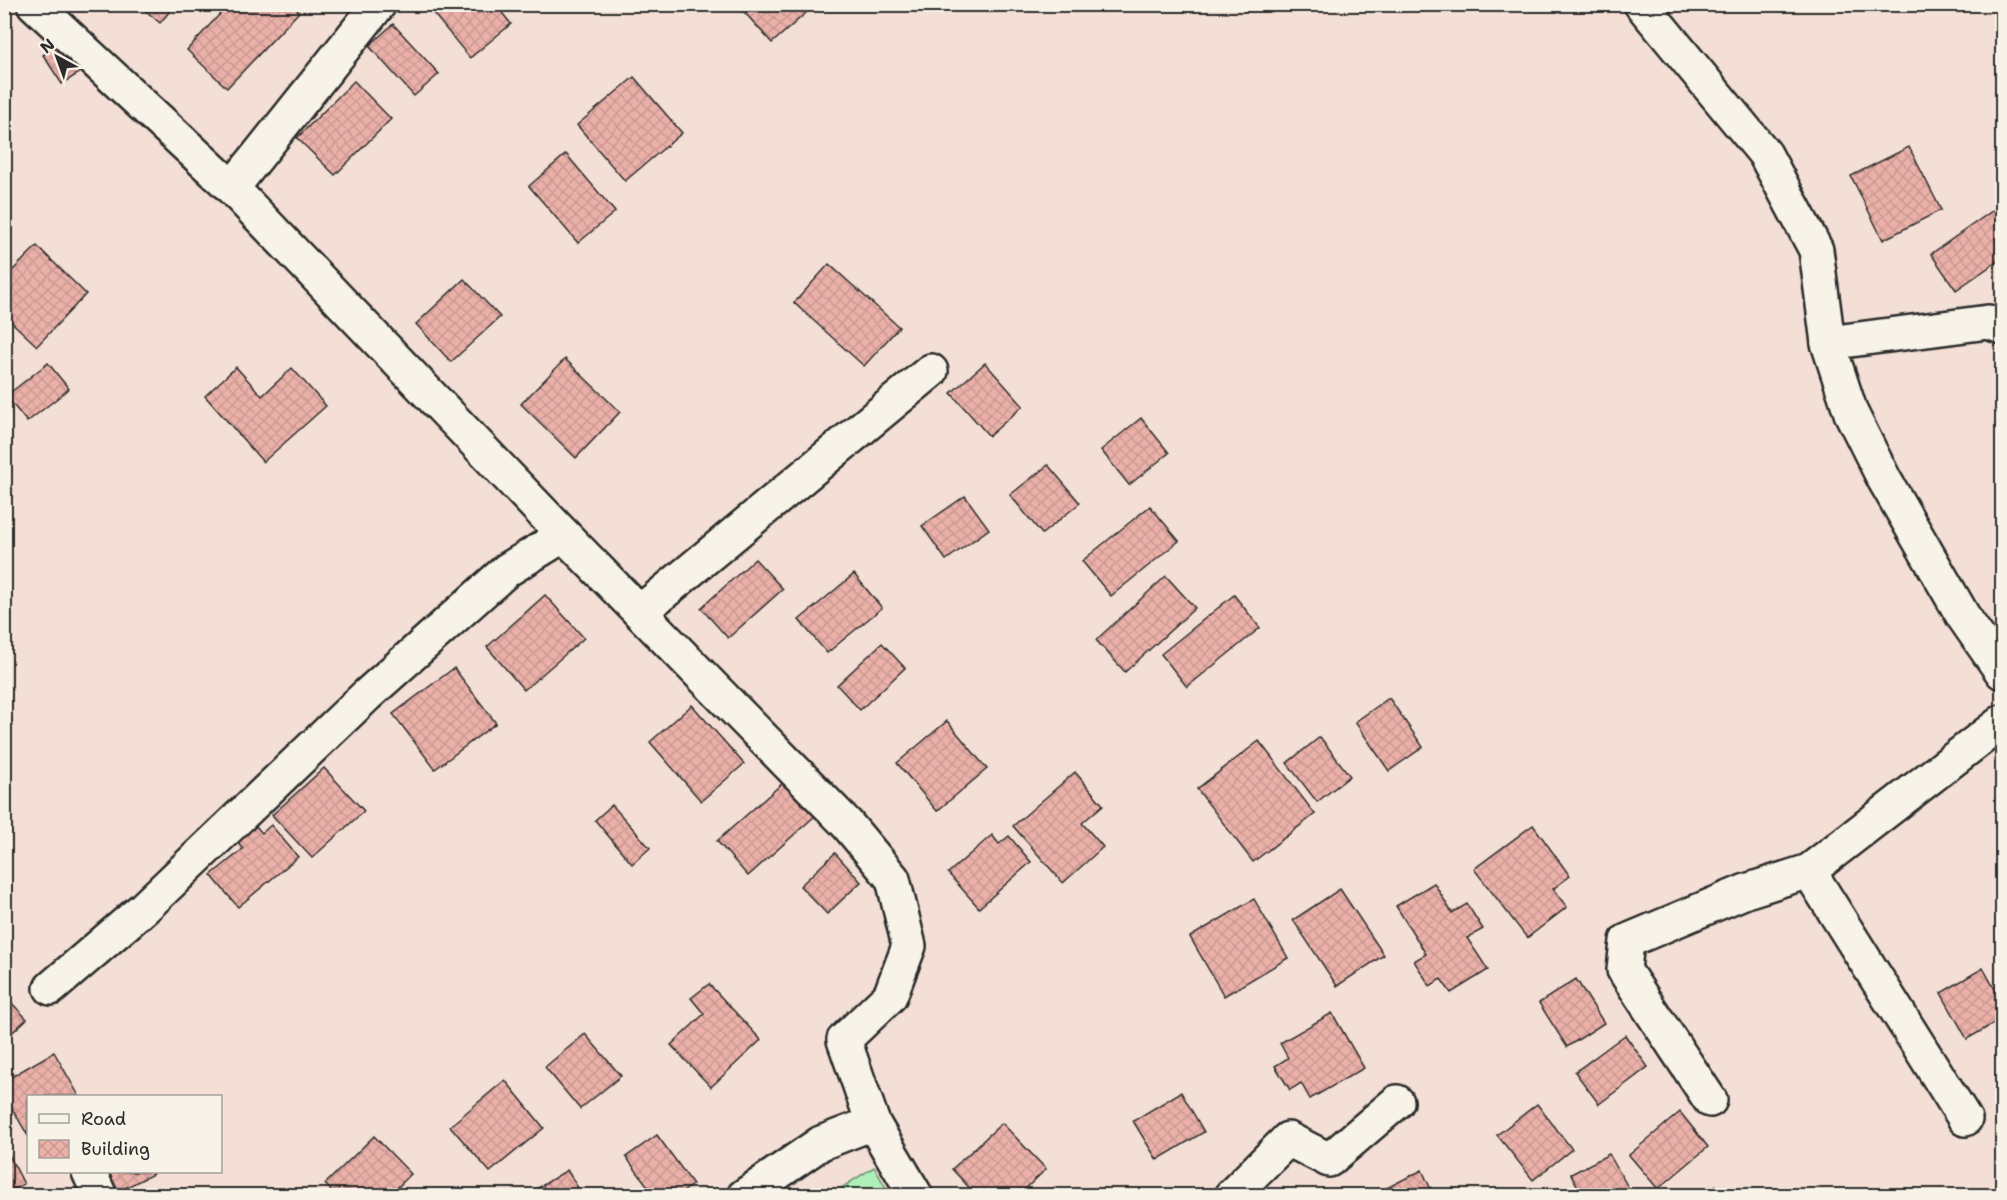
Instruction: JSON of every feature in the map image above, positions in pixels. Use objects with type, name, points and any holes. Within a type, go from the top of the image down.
[{"type":"street","points":[[34,4],[232,188],[564,535],[847,824],[893,879],[909,946],[890,996],[844,1040],[873,1123],[916,1196]]},
{"type":"street","points":[[232,188],[379,4]]},
{"type":"street","points":[[1641,4],[1765,154],[1816,250],[1828,343],[1851,413],[1884,479],[1963,616],[2002,672]]},
{"type":"street","points":[[1828,343],[1989,322],[2002,327]]},
{"type":"street","points":[[640,612],[931,371]]},
{"type":"street","points":[[51,988],[144,908],[367,695],[490,585],[507,570],[564,535]]},
{"type":"street","points":[[1710,1100],[1624,970],[1626,941],[1746,891],[1809,871],[2002,722]]},
{"type":"street","points":[[1809,871],[1965,1119]]},
{"type":"street","points":[[1231,1196],[1288,1139],[1329,1160],[1397,1102]]},
{"type":"street","points":[[744,1196],[821,1143],[873,1123]]},
{"type":"street","points":[[89,1173],[100,1196]]},
{"type":"green space","points":[[874,1167],[890,1195],[830,1195]]},
{"type":"building","points":[[138,4],[176,4],[160,23]]},
{"type":"building","points":[[229,4],[292,4],[299,12],[227,88],[187,50]]},
{"type":"building","points":[[428,4],[495,4],[511,24],[470,58],[427,6]]},
{"type":"building","points":[[737,4],[798,4],[806,13],[772,43]]},
{"type":"building","points":[[393,24],[439,74],[414,96],[369,46]]},
{"type":"building","points":[[60,44],[79,73],[62,84],[43,55]]},
{"type":"building","points":[[634,77],[682,133],[625,181],[577,125]]},
{"type":"building","points":[[354,81],[391,119],[335,175],[297,138]]},
{"type":"building","points":[[1909,147],[1941,210],[1883,240],[1851,176]]},
{"type":"building","points":[[566,154],[615,212],[578,243],[529,186]]},
{"type":"building","points":[[2002,204],[2002,258],[1956,290],[1931,254]]},
{"type":"building","points":[[37,246],[86,294],[37,346],[4,315],[4,279]]},
{"type":"building","points":[[829,264],[899,327],[864,366],[794,303]]},
{"type":"building","points":[[464,279],[500,317],[451,362],[416,324]]},
{"type":"building","points":[[565,359],[620,412],[576,458],[521,404]]},
{"type":"building","points":[[48,363],[69,389],[27,422],[6,396]]},
{"type":"building","points":[[985,363],[1023,406],[989,436],[951,393]]},
{"type":"building","points":[[236,367],[262,396],[292,368],[326,406],[263,462],[205,396]]},
{"type":"building","points":[[1141,418],[1169,453],[1129,485],[1101,450]]},
{"type":"building","points":[[1048,465],[1080,503],[1042,534],[1010,495]]},
{"type":"building","points":[[965,496],[989,529],[946,560],[922,526]]},
{"type":"building","points":[[1150,506],[1179,541],[1111,596],[1082,561]]},
{"type":"building","points":[[755,559],[783,589],[728,638],[701,608]]},
{"type":"building","points":[[854,574],[882,608],[827,653],[799,620]]},
{"type":"building","points":[[1166,576],[1195,608],[1125,672],[1096,640]]},
{"type":"building","points":[[545,595],[584,638],[524,690],[487,647]]},
{"type":"building","points":[[1234,595],[1260,628],[1187,687],[1161,654]]},
{"type":"building","points":[[882,643],[905,668],[860,710],[837,685]]},
{"type":"building","points":[[454,668],[496,723],[435,769],[393,714]]},
{"type":"building","points":[[1389,698],[1423,747],[1389,771],[1355,722]]},
{"type":"building","points":[[692,705],[744,764],[701,801],[650,742]]},
{"type":"building","points":[[947,721],[987,769],[937,811],[897,763]]},
{"type":"building","points":[[1320,737],[1350,776],[1317,802],[1287,763]]},
{"type":"building","points":[[1259,741],[1315,814],[1253,862],[1197,789]]},
{"type":"building","points":[[324,768],[364,811],[312,858],[272,815]]},
{"type":"building","points":[[1075,772],[1103,805],[1082,823],[1103,847],[1063,883],[1013,826]]},
{"type":"building","points":[[785,781],[816,815],[748,876],[717,841]]},
{"type":"building","points":[[612,805],[650,848],[632,864],[595,820]]},
{"type":"building","points":[[253,823],[262,833],[271,825],[298,857],[238,907],[211,875],[243,849],[234,839]]},
{"type":"building","points":[[1533,825],[1570,876],[1553,889],[1567,907],[1527,938],[1474,869]]},
{"type":"building","points":[[992,835],[999,844],[1009,836],[1031,862],[979,908],[948,873]]},
{"type":"building","points":[[835,853],[861,882],[827,914],[800,886]]},
{"type":"building","points":[[1434,883],[1452,913],[1467,904],[1483,929],[1467,938],[1488,970],[1451,993],[1441,979],[1430,986],[1414,961],[1426,954],[1396,906]]},
{"type":"building","points":[[1340,889],[1384,955],[1337,986],[1293,920]]},
{"type":"building","points":[[1254,899],[1288,958],[1224,996],[1190,937]]},
{"type":"building","points":[[1983,968],[2002,1002],[2002,1019],[1967,1039],[1941,993]]},
{"type":"building","points":[[1576,979],[1604,1023],[1567,1047],[1539,1003]]},
{"type":"building","points":[[709,984],[761,1040],[711,1087],[671,1045],[704,1014],[691,998]]},
{"type":"building","points":[[4,995],[27,1019],[4,1040]]},
{"type":"building","points":[[1332,1013],[1364,1068],[1310,1099],[1301,1083],[1290,1090],[1275,1066],[1288,1058],[1280,1043]]},
{"type":"building","points":[[585,1034],[621,1076],[580,1109],[545,1067]]},
{"type":"building","points":[[1625,1035],[1648,1067],[1599,1104],[1575,1072]]},
{"type":"building","points":[[54,1052],[78,1095],[27,1095],[27,1134],[4,1094],[4,1081]]},
{"type":"building","points":[[505,1080],[544,1128],[490,1172],[450,1126]]},
{"type":"building","points":[[1181,1092],[1204,1132],[1157,1160],[1133,1121]]},
{"type":"building","points":[[1537,1104],[1572,1149],[1533,1180],[1497,1135]]},
{"type":"building","points":[[1680,1112],[1708,1147],[1658,1189],[1629,1155]]},
{"type":"building","points":[[1002,1123],[1046,1169],[1018,1196],[977,1196],[952,1169]]},
{"type":"building","points":[[657,1135],[693,1184],[678,1196],[655,1196],[626,1157]]},
{"type":"building","points":[[374,1136],[411,1174],[389,1196],[336,1196],[325,1184]]},
{"type":"building","points":[[4,1145],[24,1184],[4,1194]]},
{"type":"building","points":[[1609,1154],[1633,1196],[1583,1196],[1571,1174]]},
{"type":"building","points":[[567,1170],[583,1196],[525,1196]]},
{"type":"building","points":[[1422,1170],[1434,1196],[1371,1196]]},
{"type":"building","points":[[102,1173],[152,1173],[153,1174],[113,1194]]},
{"type":"building","points":[[1716,1186],[1724,1196],[1706,1196]]}]
